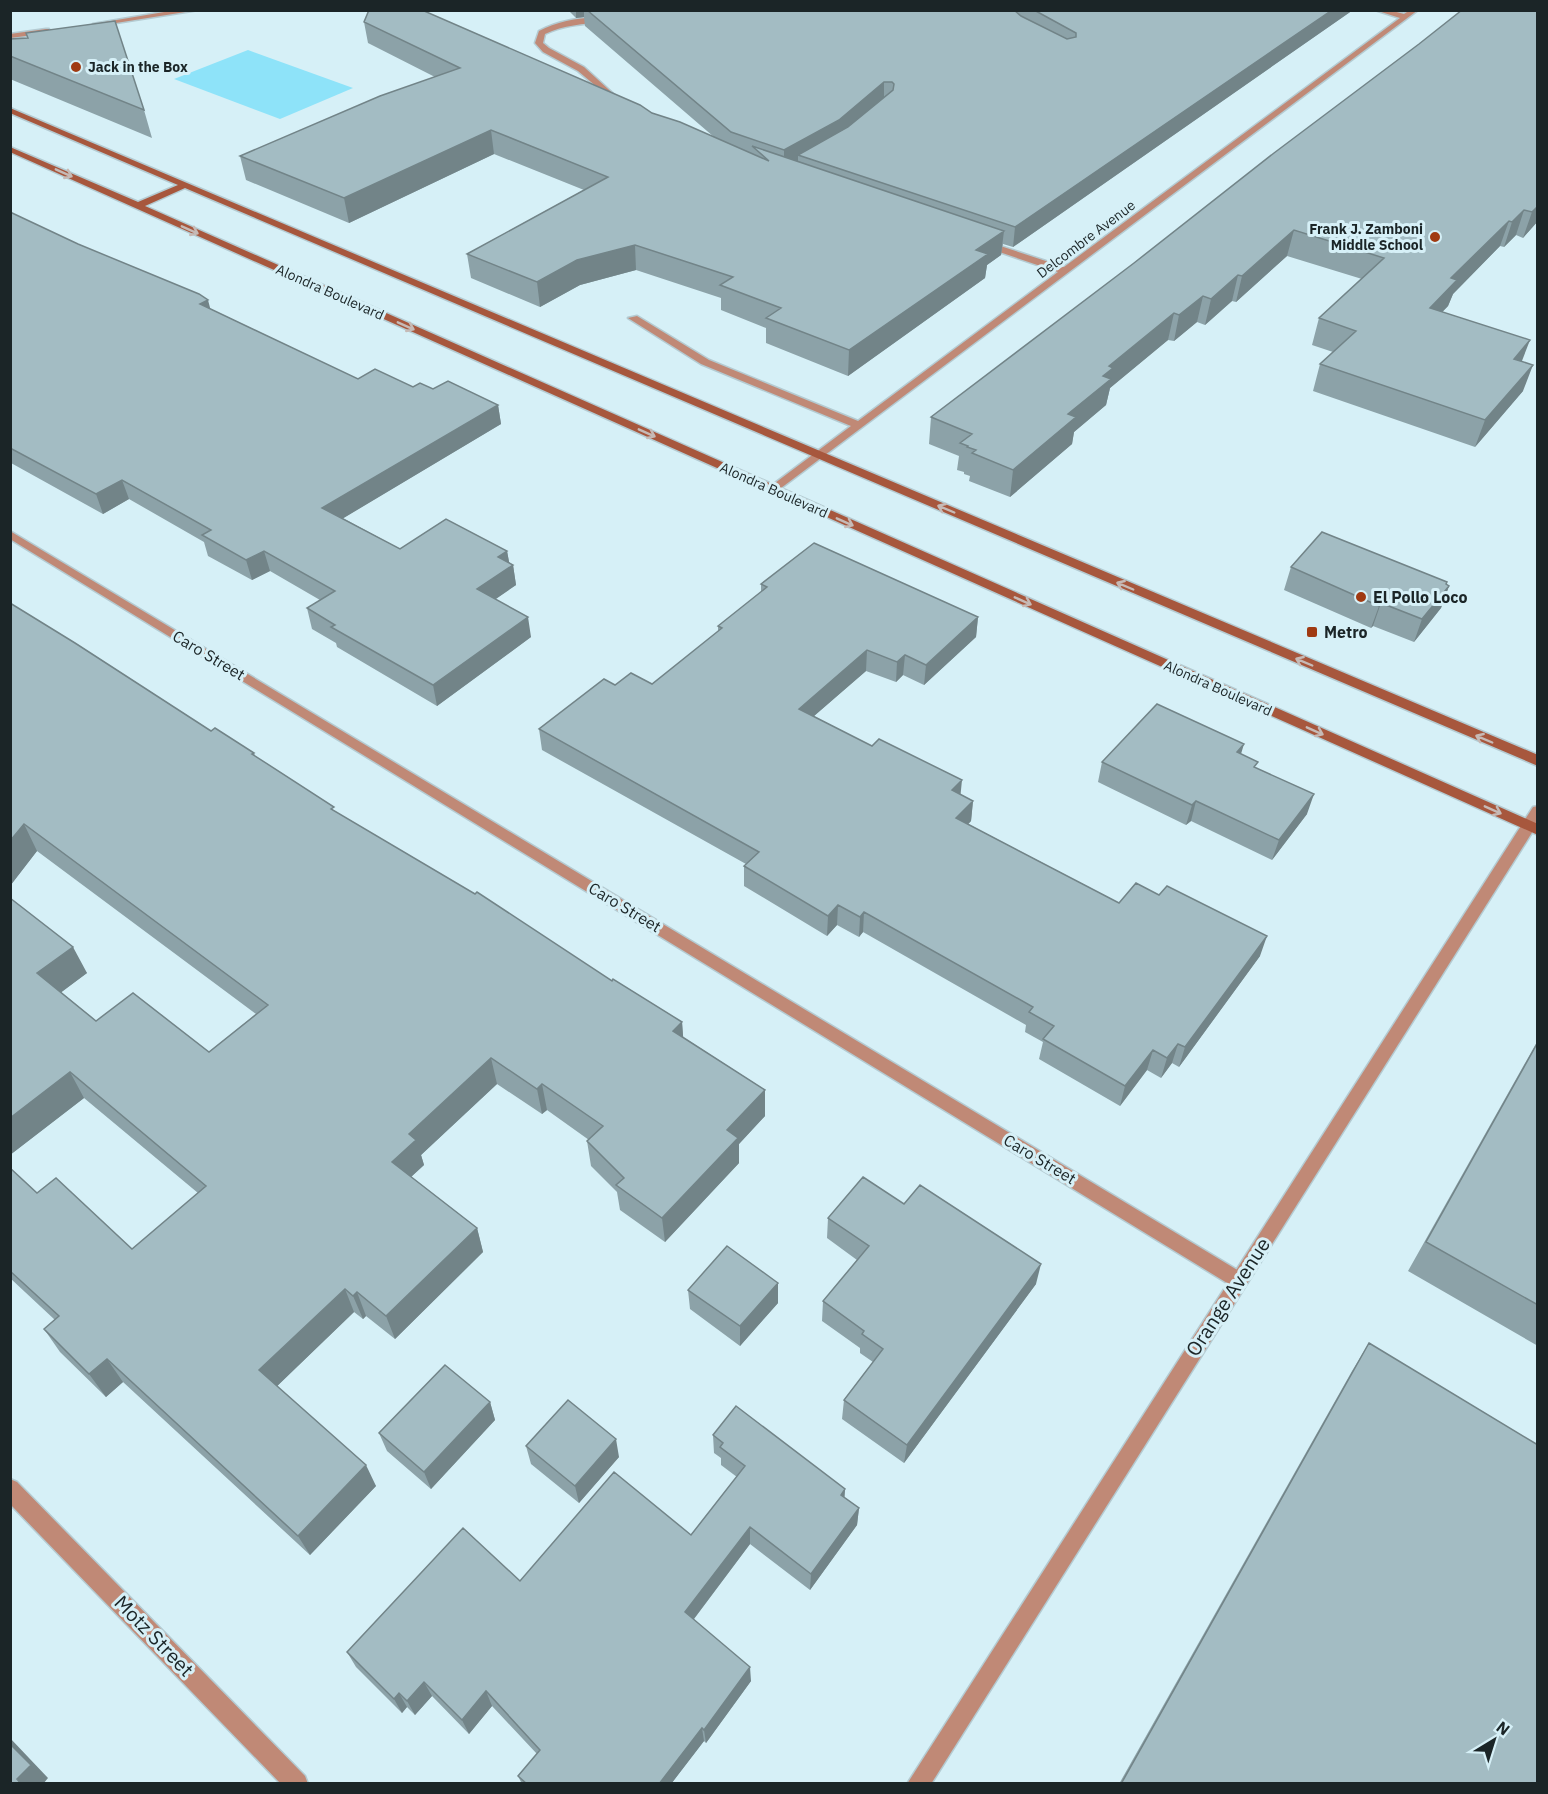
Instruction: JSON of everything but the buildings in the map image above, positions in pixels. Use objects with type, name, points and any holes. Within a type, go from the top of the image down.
[{"type":"main road","points":[[10,110],[1538,761]]},
{"type":"main road","name":"Alondra Boulevard","points":[[10,149],[1533,828]]},
{"type":"main road","points":[[136,206],[185,185]]},
{"type":"street","points":[[93,24],[195,10]]},
{"type":"street","points":[[1378,10],[1406,17]]},
{"type":"street","name":"Delcombre Avenue","points":[[773,489],[1415,10]]},
{"type":"street","points":[[612,19],[564,24],[544,31],[540,36],[541,46],[580,69],[624,108]]},
{"type":"street","points":[[10,36],[58,29]]},
{"type":"street","points":[[975,241],[1065,271]]},
{"type":"street","points":[[633,318],[705,362],[859,425]]},
{"type":"street","name":"Caro Street","points":[[10,534],[1238,1280]]},
{"type":"street","name":"Orange Avenue","points":[[918,1784],[1238,1280],[1533,828],[1538,811]]},
{"type":"street","name":"Motz Street","points":[[10,1489],[297,1784]]},
{"type":"shaded area","points":[[248,50],[353,88],[280,119],[174,79]]},
{"type":"place","name":"Jack in the Box","points":[[76,67]]},
{"type":"place","name":"Frank J. Zamboni Middle School","points":[[1435,237]]},
{"type":"place","name":"El Pollo Loco","points":[[1361,597]]},
{"type":"place","name":"Metro","points":[[1312,632]]}]
